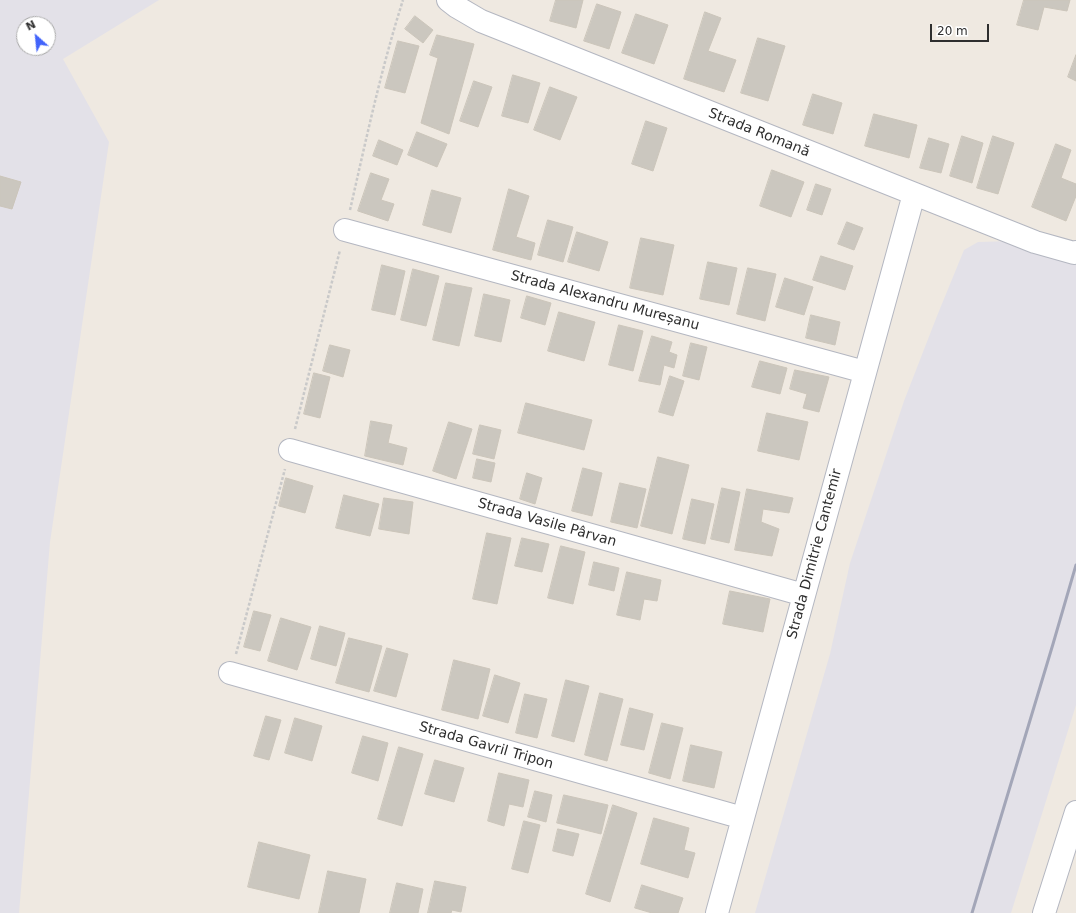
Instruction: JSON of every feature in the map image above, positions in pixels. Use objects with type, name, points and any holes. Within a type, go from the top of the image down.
[{"type":"street","name":"Strada Romană","points":[[448,0],[481,22],[1036,242],[1074,253],[1076,252]]},
{"type":"street","name":"Strada Dimitrie Cantemir","points":[[717,913],[914,194]]},
{"type":"street","name":"Strada Alexandru Mureșanu","points":[[345,230],[865,372]]},
{"type":"street","name":"Strada Vasile Pârvan","points":[[290,450],[804,595]]},
{"type":"street","name":"Strada Gavril Tripon","points":[[230,673],[743,818]]},
{"type":"street","points":[[1044,913],[1068,865],[1076,812]]},
{"type":"path","points":[[230,673],[290,450],[378,92],[403,0]]},
{"type":"shaded area","points":[[0,0],[159,0],[63,59],[109,142],[50,542],[19,913],[0,913]]},
{"type":"shaded area","points":[[1013,241],[1076,247],[1076,705],[1011,913],[755,913],[830,654],[850,563],[904,401],[964,250],[978,242]]},
{"type":"building","points":[[556,0],[583,0],[576,28],[550,21]]},
{"type":"building","points":[[1024,0],[1070,0],[1067,11],[1044,7],[1038,30],[1017,25]]},
{"type":"building","points":[[597,4],[621,12],[609,49],[584,41]]},
{"type":"building","points":[[705,12],[721,18],[708,51],[736,60],[724,92],[684,79]]},
{"type":"building","points":[[636,14],[668,25],[654,64],[622,53]]},
{"type":"building","points":[[415,16],[433,30],[423,43],[405,29]]},
{"type":"building","points":[[437,35],[474,44],[449,134],[421,123],[438,58],[430,55]]},
{"type":"building","points":[[758,38],[785,46],[768,101],[741,93]]},
{"type":"building","points":[[398,41],[419,46],[405,93],[385,88]]},
{"type":"building","points":[[1076,55],[1076,81],[1068,77]]},
{"type":"building","points":[[513,75],[540,83],[528,123],[502,116]]},
{"type":"building","points":[[474,81],[492,87],[478,127],[460,121]]},
{"type":"building","points":[[550,87],[577,97],[560,140],[534,130]]},
{"type":"building","points":[[813,94],[842,103],[833,134],[803,125]]},
{"type":"building","points":[[874,114],[917,125],[909,158],[865,146]]},
{"type":"building","points":[[646,121],[667,128],[653,171],[632,164]]},
{"type":"building","points":[[417,132],[447,144],[437,167],[408,155]]},
{"type":"building","points":[[962,136],[983,143],[972,183],[950,176]]},
{"type":"building","points":[[993,136],[1014,143],[998,194],[977,188]]},
{"type":"building","points":[[929,138],[949,144],[941,173],[920,168]]},
{"type":"building","points":[[379,140],[403,150],[397,165],[373,156]]},
{"type":"building","points":[[1056,144],[1071,150],[1061,178],[1076,184],[1076,196],[1066,221],[1032,207]]},
{"type":"building","points":[[772,170],[804,182],[791,217],[760,206]]},
{"type":"building","points":[[371,173],[389,179],[381,200],[394,204],[388,221],[358,211]]},
{"type":"building","points":[[0,176],[21,182],[12,209],[0,206]]},
{"type":"building","points":[[816,184],[831,189],[822,215],[807,210]]},
{"type":"building","points":[[509,189],[529,196],[516,237],[535,243],[531,260],[493,250]]},
{"type":"building","points":[[432,190],[461,198],[451,233],[423,225]]},
{"type":"building","points":[[548,220],[573,227],[563,262],[538,255]]},
{"type":"building","points":[[847,222],[863,228],[854,250],[838,244]]},
{"type":"building","points":[[577,232],[608,242],[599,271],[568,262]]},
{"type":"building","points":[[641,238],[674,245],[663,295],[630,288]]},
{"type":"building","points":[[821,256],[853,266],[845,290],[813,280]]},
{"type":"building","points":[[708,262],[737,268],[729,305],[700,299]]},
{"type":"building","points":[[382,265],[405,271],[395,315],[372,310]]},
{"type":"building","points":[[748,268],[776,274],[765,321],[737,314]]},
{"type":"building","points":[[413,269],[439,276],[426,326],[401,320]]},
{"type":"building","points":[[785,278],[813,287],[804,315],[776,307]]},
{"type":"building","points":[[446,283],[472,288],[459,346],[433,340]]},
{"type":"building","points":[[484,294],[510,300],[501,342],[475,336]]},
{"type":"building","points":[[527,296],[551,303],[545,325],[521,318]]},
{"type":"building","points":[[559,312],[595,322],[584,361],[548,351]]},
{"type":"building","points":[[811,315],[840,322],[835,345],[806,338]]},
{"type":"building","points":[[619,325],[643,331],[633,371],[609,365]]},
{"type":"building","points":[[652,336],[672,342],[669,352],[677,355],[674,368],[664,365],[660,385],[639,381]]},
{"type":"building","points":[[691,343],[707,347],[699,380],[683,376]]},
{"type":"building","points":[[330,345],[350,350],[343,377],[323,371]]},
{"type":"building","points":[[760,361],[787,368],[780,394],[752,387]]},
{"type":"building","points":[[795,370],[829,377],[819,412],[803,408],[807,394],[790,389]]},
{"type":"building","points":[[314,373],[330,377],[320,418],[304,414]]},
{"type":"building","points":[[670,376],[684,381],[673,416],[659,412]]},
{"type":"building","points":[[526,403],[592,420],[584,450],[518,433]]},
{"type":"building","points":[[767,413],[808,422],[799,460],[758,451]]},
{"type":"building","points":[[371,421],[392,425],[388,443],[407,448],[403,465],[365,456]]},
{"type":"building","points":[[449,422],[472,429],[456,479],[433,471]]},
{"type":"building","points":[[480,425],[501,430],[494,459],[473,454]]},
{"type":"building","points":[[658,457],[689,465],[672,534],[641,526]]},
{"type":"building","points":[[477,459],[495,463],[491,482],[473,478]]},
{"type":"building","points":[[583,468],[602,473],[592,516],[572,511]]},
{"type":"building","points":[[527,473],[542,478],[535,504],[520,499]]},
{"type":"building","points":[[286,478],[313,486],[305,513],[279,506]]},
{"type":"building","points":[[620,483],[646,489],[637,528],[611,522]]},
{"type":"building","points":[[722,488],[740,492],[729,543],[711,539]]},
{"type":"building","points":[[747,489],[793,498],[789,513],[763,509],[761,522],[779,529],[772,556],[735,550]]},
{"type":"building","points":[[344,495],[379,504],[370,536],[336,528]]},
{"type":"building","points":[[384,498],[413,502],[409,534],[379,529]]},
{"type":"building","points":[[692,499],[714,504],[705,544],[683,539]]},
{"type":"building","points":[[487,533],[511,538],[497,604],[473,599]]},
{"type":"building","points":[[522,538],[549,544],[542,572],[515,566]]},
{"type":"building","points":[[561,546],[585,552],[573,604],[548,598]]},
{"type":"building","points":[[594,562],[619,568],[614,591],[589,585]]},
{"type":"building","points":[[627,572],[661,580],[657,601],[644,599],[640,620],[617,615]]},
{"type":"building","points":[[730,591],[770,599],[763,632],[723,624]]},
{"type":"building","points":[[254,611],[271,615],[260,651],[244,647]]},
{"type":"building","points":[[281,618],[311,627],[297,670],[268,661]]},
{"type":"building","points":[[320,626],[345,633],[336,666],[311,659]]},
{"type":"building","points":[[349,638],[382,646],[369,692],[336,683]]},
{"type":"building","points":[[387,648],[408,654],[396,697],[374,691]]},
{"type":"building","points":[[454,660],[490,669],[478,719],[442,710]]},
{"type":"building","points":[[495,675],[520,683],[508,723],[483,716]]},
{"type":"building","points":[[566,680],[589,686],[574,742],[552,736]]},
{"type":"building","points":[[600,693],[623,699],[607,761],[585,755]]},
{"type":"building","points":[[525,694],[547,699],[537,738],[516,733]]},
{"type":"building","points":[[630,708],[653,714],[644,750],[621,745]]},
{"type":"building","points":[[266,716],[281,720],[269,760],[254,756]]},
{"type":"building","points":[[295,718],[322,726],[312,761],[285,753]]},
{"type":"building","points":[[662,723],[683,728],[670,779],[649,773]]},
{"type":"building","points":[[363,736],[388,743],[378,781],[352,773]]},
{"type":"building","points":[[691,745],[722,752],[714,788],[683,781]]},
{"type":"building","points":[[399,747],[423,754],[402,826],[378,819]]},
{"type":"building","points":[[435,760],[464,768],[454,802],[425,794]]},
{"type":"building","points":[[499,773],[529,780],[523,807],[509,804],[504,826],[488,821]]},
{"type":"building","points":[[535,791],[552,795],[546,822],[528,817]]},
{"type":"building","points":[[564,795],[608,805],[601,834],[557,823]]},
{"type":"building","points":[[613,805],[637,813],[610,902],[586,894]]},
{"type":"building","points":[[654,818],[689,828],[684,850],[695,853],[688,878],[641,864]]},
{"type":"building","points":[[524,821],[540,825],[528,873],[512,869]]},
{"type":"building","points":[[558,829],[579,834],[573,856],[553,851]]},
{"type":"building","points":[[259,842],[310,855],[299,899],[248,887]]},
{"type":"building","points":[[328,871],[366,879],[359,913],[319,913]]},
{"type":"building","points":[[435,881],[466,887],[461,912],[452,910],[451,913],[428,913]]},
{"type":"building","points":[[397,883],[423,889],[418,913],[390,913]]},
{"type":"building","points":[[642,885],[683,898],[678,913],[652,913],[635,908]]},
{"type":"railway","points":[[972,913],[1076,565]]}]
